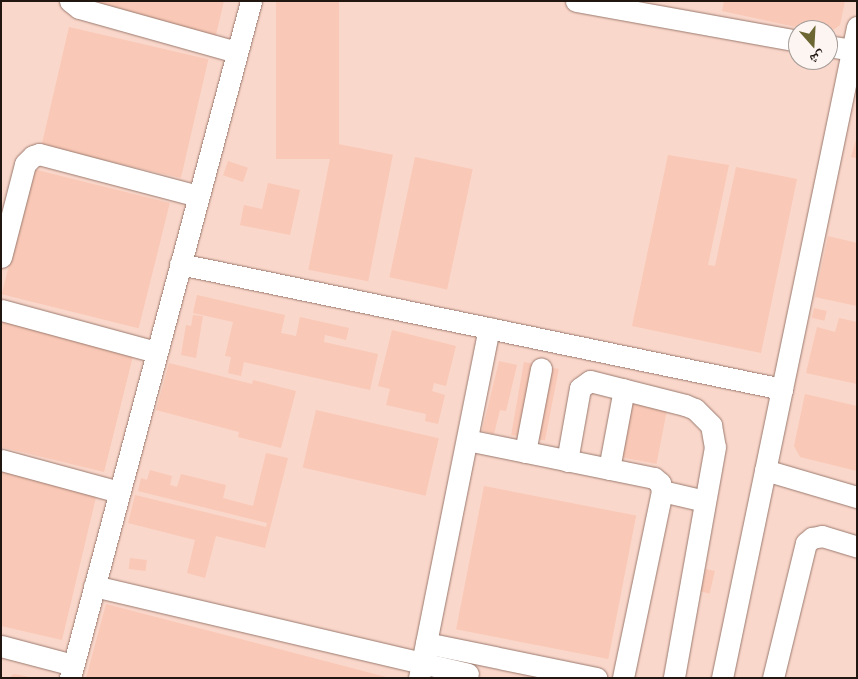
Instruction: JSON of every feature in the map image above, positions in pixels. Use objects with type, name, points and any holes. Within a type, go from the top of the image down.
[{"type":"street","points":[[70,1],[79,8],[237,52]]},
{"type":"street","points":[[1,646],[71,671],[251,1]]},
{"type":"street","points":[[576,1],[788,39]]},
{"type":"street","points":[[722,678],[857,27]]},
{"type":"street","points":[[838,48],[852,50]]},
{"type":"street","points":[[1,257],[25,164],[33,156],[39,154],[198,196]]},
{"type":"street","points":[[180,264],[782,389]]},
{"type":"street","points":[[1,310],[156,352]]},
{"type":"street","points":[[422,661],[489,328]]},
{"type":"street","points":[[525,452],[541,369]]},
{"type":"street","points":[[567,461],[582,384],[594,381],[685,404],[695,409],[711,425],[715,447],[674,678]]},
{"type":"street","points":[[609,469],[624,389]]},
{"type":"street","points":[[467,440],[654,478],[660,483],[662,491],[623,678]]},
{"type":"street","points":[[1,460],[119,492]]},
{"type":"street","points":[[765,470],[857,497]]},
{"type":"street","points":[[662,491],[705,501]]},
{"type":"street","points":[[773,678],[806,543],[812,538],[822,536],[857,546]]},
{"type":"street","points":[[94,586],[422,661],[468,676],[472,652]]},
{"type":"street","points":[[422,661],[472,652],[596,678]]},
{"type":"shaded area","points":[[1,1],[857,1],[857,678],[1,678]]},
{"type":"building","points":[[81,1],[224,1],[215,39]]},
{"type":"building","points":[[276,1],[339,1],[339,159],[276,159]]},
{"type":"building","points":[[724,1],[845,1],[840,25],[838,26],[838,20],[788,20],[788,25],[722,11]]},
{"type":"building","points":[[69,27],[208,59],[181,178],[42,146]]},
{"type":"building","points":[[857,140],[857,158],[851,157]]},
{"type":"building","points":[[333,143],[393,155],[368,281],[308,270]]},
{"type":"building","points":[[668,155],[729,165],[708,265],[715,266],[736,167],[797,179],[761,353],[632,326]]},
{"type":"building","points":[[415,157],[473,169],[447,290],[389,277]]},
{"type":"building","points":[[228,161],[248,168],[243,182],[223,175]]},
{"type":"building","points":[[33,169],[170,203],[139,328],[2,294]]},
{"type":"building","points":[[268,183],[300,190],[290,235],[240,225],[244,205],[262,209]]},
{"type":"building","points":[[828,236],[857,243],[857,306],[815,297]]},
{"type":"building","points":[[197,295],[285,315],[281,333],[296,336],[300,317],[349,328],[346,340],[325,335],[324,342],[378,354],[370,390],[244,362],[241,376],[228,373],[231,357],[225,356],[233,322],[193,313]]},
{"type":"building","points":[[814,308],[827,311],[824,321],[812,318]]},
{"type":"building","points":[[193,315],[203,316],[196,358],[181,355],[186,325],[191,326]]},
{"type":"building","points":[[839,318],[857,322],[857,384],[806,373],[817,327],[835,332]]},
{"type":"building","points":[[1,320],[134,352],[104,472],[1,447]]},
{"type":"building","points":[[392,330],[456,346],[446,386],[434,383],[432,391],[445,395],[438,424],[425,421],[426,414],[386,405],[390,389],[378,386]]},
{"type":"building","points":[[499,361],[517,365],[506,411],[500,410],[494,434],[482,431]]},
{"type":"building","points":[[524,362],[535,364],[522,437],[511,435]]},
{"type":"building","points":[[169,363],[252,384],[253,380],[296,391],[281,448],[238,437],[239,432],[156,410]]},
{"type":"building","points":[[549,367],[559,369],[545,441],[535,439]]},
{"type":"building","points":[[805,394],[857,406],[857,471],[800,457],[794,446]]},
{"type":"building","points":[[631,401],[667,408],[656,464],[620,457]]},
{"type":"building","points":[[316,410],[439,438],[425,496],[303,467]]},
{"type":"building","points":[[266,453],[288,458],[265,548],[216,536],[205,578],[187,573],[195,540],[128,523],[135,495],[266,527],[267,523],[138,491],[141,478],[147,480],[150,470],[172,476],[170,485],[177,487],[181,474],[226,485],[223,498],[253,506]]},
{"type":"building","points":[[1,470],[97,493],[62,640],[1,626]]},
{"type":"building","points":[[484,486],[636,516],[608,659],[456,629]]},
{"type":"building","points":[[130,558],[147,560],[146,571],[129,569]]},
{"type":"building","points":[[706,569],[715,571],[710,593],[701,591]]},
{"type":"building","points":[[106,604],[386,677],[386,678],[86,678]]},
{"type":"building","points":[[14,674],[30,677],[30,678],[9,678]]}]
